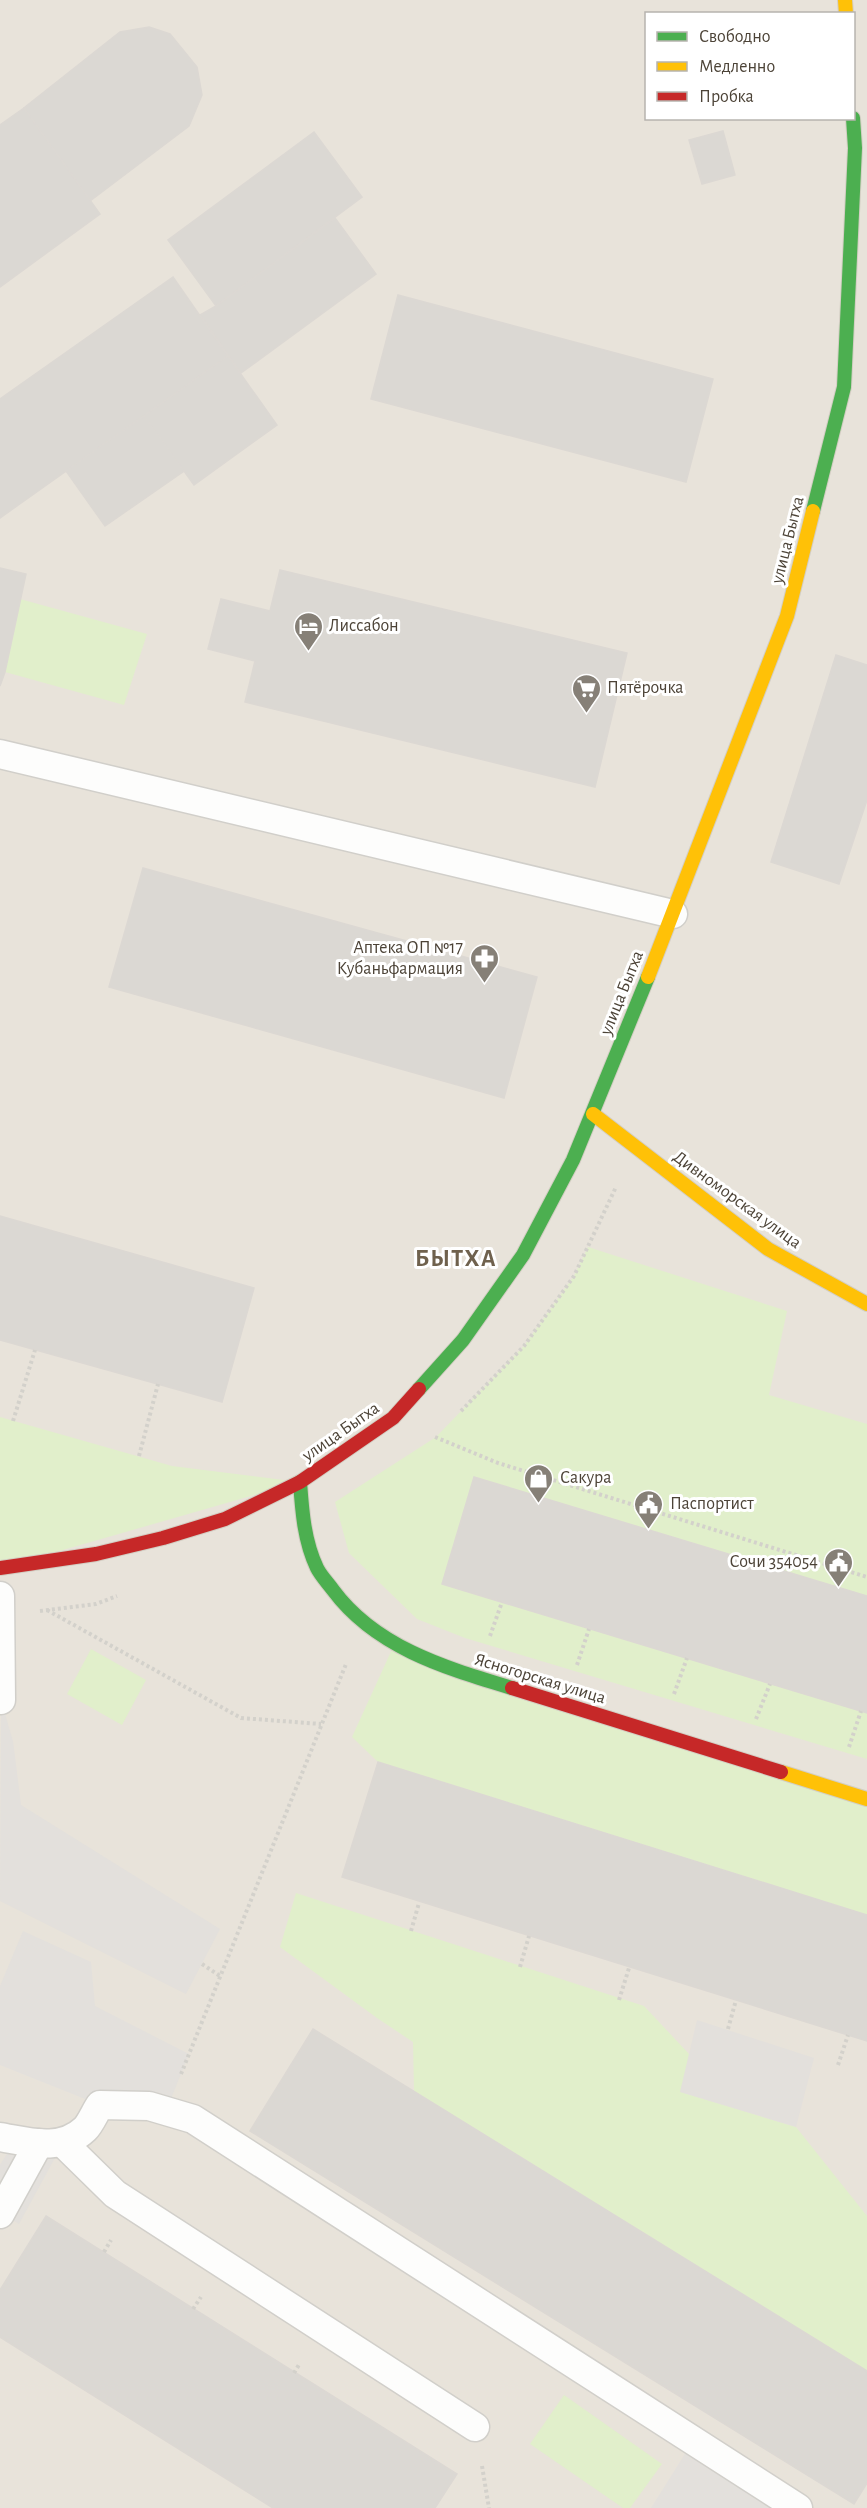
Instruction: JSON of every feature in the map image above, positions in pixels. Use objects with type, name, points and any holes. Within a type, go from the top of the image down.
[{"type":"street","name":"улица Бытха","points":[[0,1568],[96,1554],[163,1538],[225,1519],[300,1482],[393,1418],[463,1340],[523,1255],[573,1160],[593,1114],[673,914],[787,616],[844,387],[855,148],[853,120]]},
{"type":"street","name":"Дивноморская улица","points":[[593,1114],[768,1249],[867,1304]]},
{"type":"street","name":"Ясногорская улица","points":[[300,1482],[303,1522],[317,1568],[345,1606],[394,1645],[446,1668],[867,1799]]},
{"type":"lane","points":[[0,754],[673,914]]},
{"type":"lane","points":[[0,1596],[1,1700]]},
{"type":"lane","points":[[0,2137],[51,2143],[86,2128],[100,2105],[149,2106],[193,2119],[798,2508]]},
{"type":"lane","points":[[0,2214],[51,2143]]},
{"type":"lane","points":[[51,2143],[115,2194],[475,2427]]},
{"type":"path","points":[[13,1421],[34,1350]]},
{"type":"path","points":[[139,1456],[158,1384]]},
{"type":"path","points":[[393,1418],[498,1463],[867,1577]]},
{"type":"path","points":[[488,1644],[501,1602]]},
{"type":"path","points":[[166,2111],[348,1661],[345,1606]]},
{"type":"path","points":[[47,1610],[241,1718],[321,1724]]},
{"type":"path","points":[[575,1671],[589,1629]]},
{"type":"path","points":[[672,1700],[687,1658]]},
{"type":"path","points":[[754,1725],[770,1684]]},
{"type":"path","points":[[847,1753],[861,1711]]},
{"type":"path","points":[[411,1931],[419,1903]]},
{"type":"path","points":[[520,1967],[529,1936]]},
{"type":"path","points":[[202,1964],[220,1976]]},
{"type":"path","points":[[619,2000],[629,1968]]},
{"type":"path","points":[[728,2029],[736,2000]]},
{"type":"path","points":[[838,2066],[848,2035]]},
{"type":"shaded area","points":[[0,0],[867,0],[867,2508],[0,2508]]},
{"type":"shaded area","points":[[1,1700],[13,1741],[21,1805],[220,1929],[186,1994],[0,1901]]},
{"type":"shaded area","points":[[23,1931],[91,1962],[95,2006],[189,2054],[166,2111],[100,2105],[0,2065],[0,1986]]},
{"type":"shaded area","points":[[697,2020],[814,2058],[796,2127],[680,2092]]},
{"type":"shaded area","points":[[16,2139],[63,2143],[19,2224],[0,2212],[0,2165]]},
{"type":"shaded area","points":[[693,2441],[798,2508],[651,2508]]},
{"type":"green space","points":[[20,599],[147,634],[124,705],[5,672]]},
{"type":"green space","points":[[588,1247],[787,1311],[769,1395],[867,1424],[867,1759],[465,1638],[417,1619],[349,1553],[335,1502],[436,1437],[524,1346],[574,1276]]},
{"type":"green space","points":[[0,1417],[172,1466],[300,1482],[0,1568]]},
{"type":"green space","points":[[394,1645],[867,1798],[867,1915],[378,1762],[352,1737]]},
{"type":"green space","points":[[91,1649],[146,1680],[122,1725],[67,1694]]},
{"type":"green space","points":[[296,1893],[644,2006],[690,2055],[681,2092],[796,2127],[867,2216],[867,2371],[414,2091],[413,2042],[280,1947]]},
{"type":"green space","points":[[564,2395],[662,2464],[630,2508],[623,2508],[530,2444]]},
{"type":"building","points":[[149,27],[170,34],[197,67],[202,95],[189,126],[90,201],[24,108],[120,32]]},
{"type":"building","points":[[24,108],[100,214],[0,287],[0,125]]},
{"type":"building","points":[[723,131],[735,175],[702,184],[689,140]]},
{"type":"building","points":[[314,132],[362,197],[216,306],[168,240]]},
{"type":"building","points":[[335,218],[376,274],[241,373],[200,315],[216,306]]},
{"type":"building","points":[[173,277],[228,356],[0,518],[0,399]]},
{"type":"building","points":[[398,295],[713,379],[686,482],[371,399]]},
{"type":"building","points":[[228,356],[277,425],[194,485],[144,416]]},
{"type":"building","points":[[144,416],[184,471],[105,526],[66,471]]},
{"type":"building","points":[[0,568],[26,574],[0,686]]},
{"type":"building","points":[[280,570],[627,653],[595,787],[245,702],[255,661],[208,649],[221,599],[270,611]]},
{"type":"building","points":[[836,655],[867,665],[867,800],[839,884],[771,862]]},
{"type":"building","points":[[143,868],[537,977],[504,1098],[109,987]]},
{"type":"building","points":[[0,1216],[254,1288],[222,1402],[0,1340]]},
{"type":"building","points":[[474,1477],[867,1596],[867,1713],[442,1584]]},
{"type":"building","points":[[378,1762],[867,1915],[867,2041],[342,1877]]},
{"type":"building","points":[[313,2029],[867,2371],[867,2483],[854,2504],[250,2131]]},
{"type":"building","points":[[46,2216],[457,2474],[435,2508],[273,2508],[0,2337],[0,2290]]},
{"type":"traffic: fast","points":[[813,511],[844,387],[855,148],[853,120]]},
{"type":"traffic: fast","points":[[419,1389],[463,1340],[523,1255],[573,1160],[648,977]]},
{"type":"traffic: fast","points":[[300,1482],[304,1525],[313,1558],[323,1577],[350,1610],[370,1627],[414,1653],[512,1688]]},
{"type":"traffic: slow","points":[[845,0],[846,12]]},
{"type":"traffic: slow","points":[[648,977],[787,616],[813,511]]},
{"type":"traffic: slow","points":[[593,1114],[768,1249],[867,1304]]},
{"type":"traffic: slow","points":[[781,1772],[867,1799]]},
{"type":"traffic: jam","points":[[0,1568],[96,1554],[163,1538],[225,1519],[300,1482],[393,1418],[419,1389]]},
{"type":"traffic: jam","points":[[512,1688],[781,1772]]},
{"type":"place","name":"Лиссабон","points":[[308,652]]},
{"type":"place","name":"Пятёрочка","points":[[586,714]]},
{"type":"place","name":"Аптека ОП №17 Кубаньфармация","points":[[484,984]]},
{"type":"place","name":"Сакура","points":[[539,1504]]},
{"type":"place","name":"Паспортист","points":[[649,1530]]},
{"type":"place","name":"Сочи 354054","points":[[839,1588]]},
{"type":"district","name":"БЫТХА","points":[[456,1259]]}]
